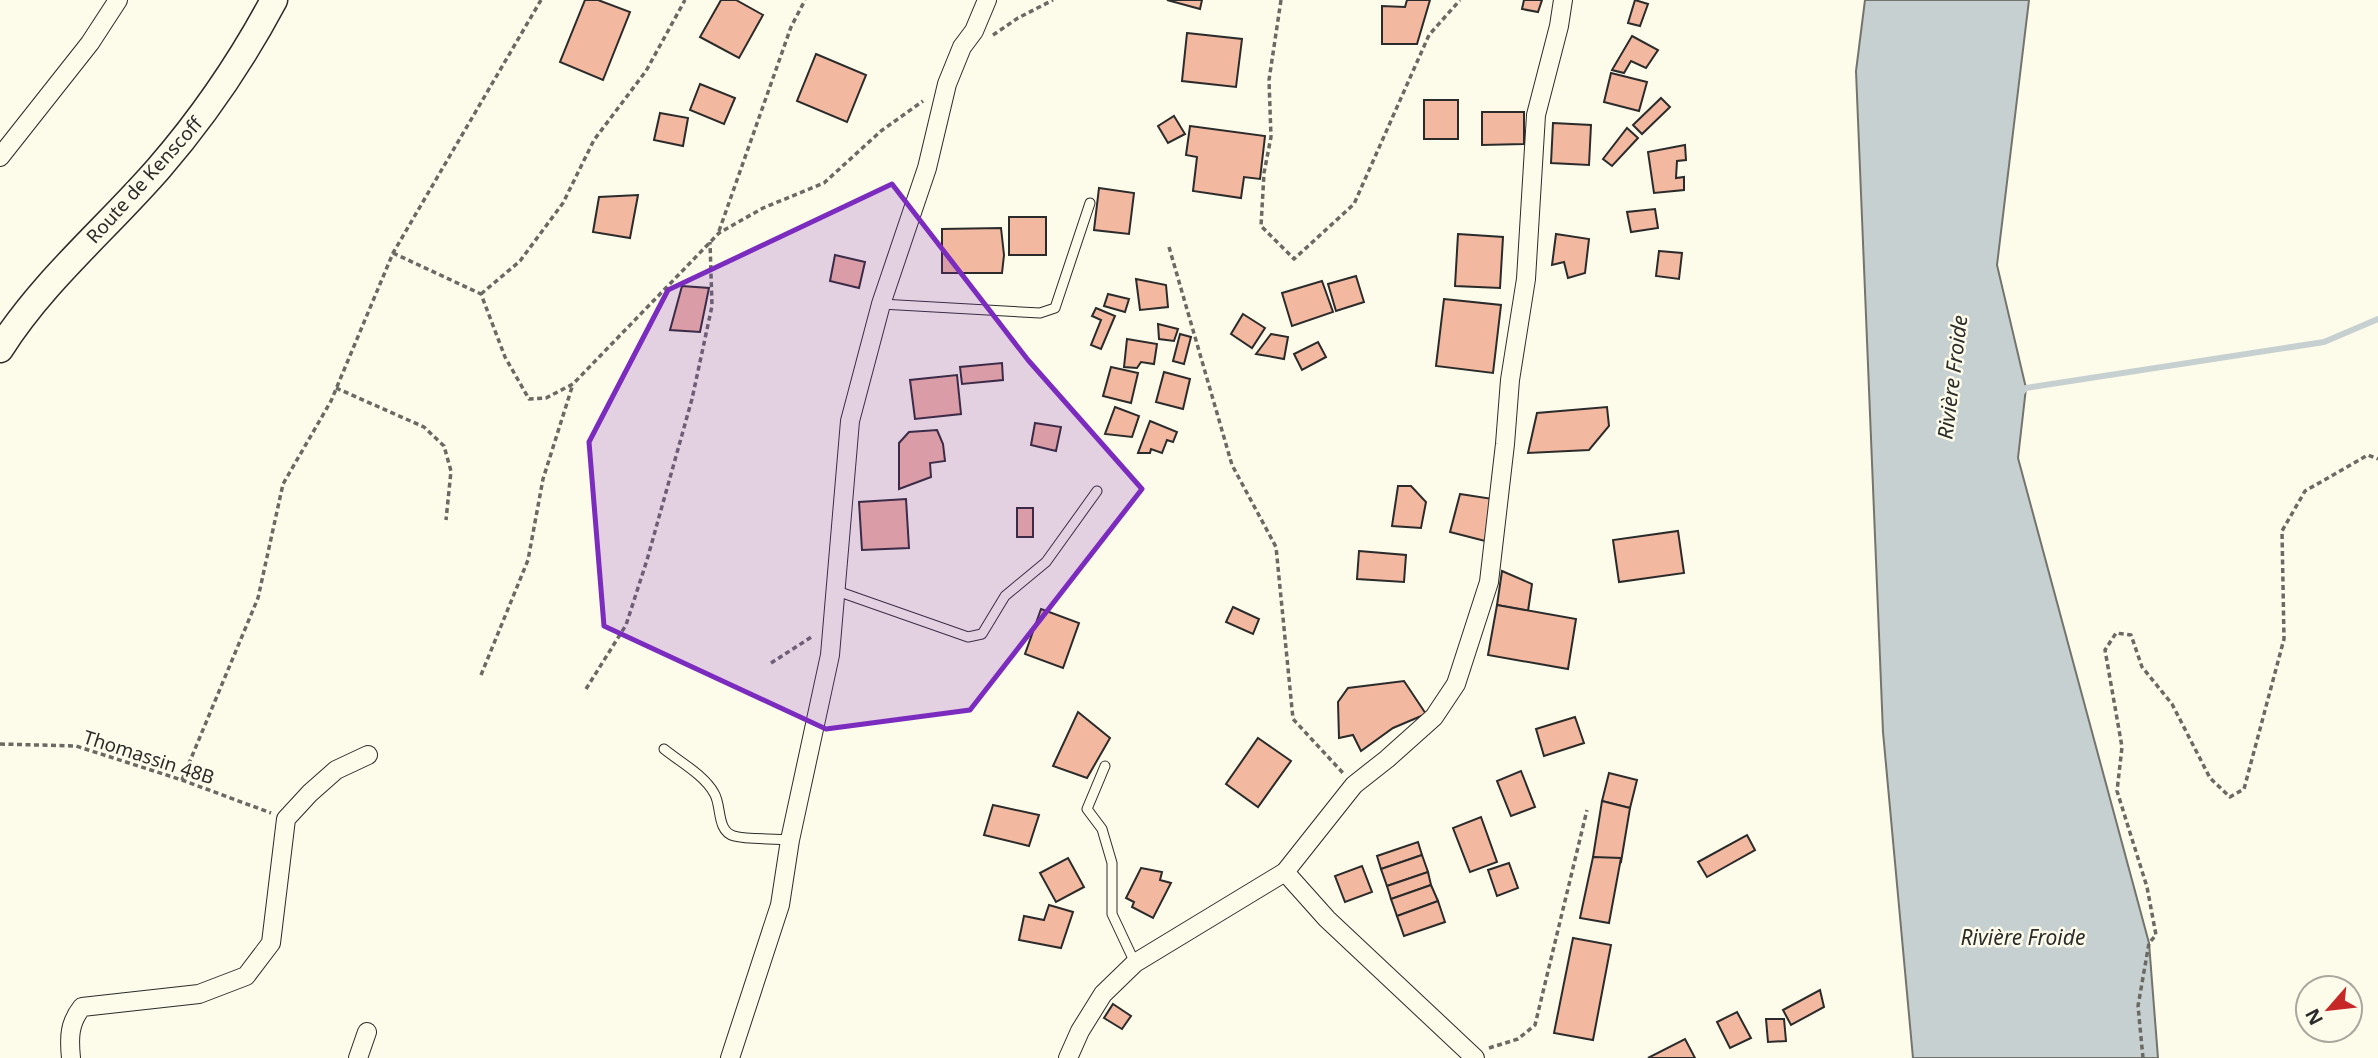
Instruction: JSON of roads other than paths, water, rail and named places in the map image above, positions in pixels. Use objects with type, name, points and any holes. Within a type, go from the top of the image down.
[{"type":"main road","name":"Route de Kenscoff","points":[[0,349],[21,316],[159,168],[213,100],[274,0]]},
{"type":"street","points":[[0,158],[90,43],[118,0]]},
{"type":"street","points":[[730,1058],[780,905],[790,840],[830,655],[850,421],[881,304],[927,168],[947,84],[962,47],[974,32],[987,0]]},
{"type":"street","points":[[1068,1058],[1080,1031],[1103,994],[1135,963],[1285,872],[1354,785],[1434,717],[1456,684],[1489,582],[1506,444],[1510,380],[1526,279],[1536,115],[1563,0]]},
{"type":"street","points":[[71,1058],[69,1041],[72,1019],[82,1007],[199,993],[246,976],[271,943],[286,819],[336,770],[368,755]]},
{"type":"street","points":[[1285,872],[1327,919],[1473,1056]]},
{"type":"street","points":[[358,1058],[367,1032]]},
{"type":"lane","points":[[881,304],[1040,313],[1048,311],[1055,307],[1090,203]]},
{"type":"lane","points":[[837,592],[968,637],[976,637],[982,634],[1005,596],[1046,562],[1097,491]]},
{"type":"lane","points":[[664,749],[699,776],[715,793],[720,820],[725,830],[733,836],[790,840]]},
{"type":"lane","points":[[1105,766],[1087,809],[1102,829],[1112,863],[1112,914],[1135,963]]},
{"type":"water","name":"Rivière Froide","points":[[1865,0],[2029,0],[1997,265],[2026,388],[2018,458],[2149,943],[2158,1058],[1913,1058],[1883,732],[1856,71]]},
{"type":"waterway","points":[[2022,392],[2026,388],[2324,342],[2378,319]]}]
